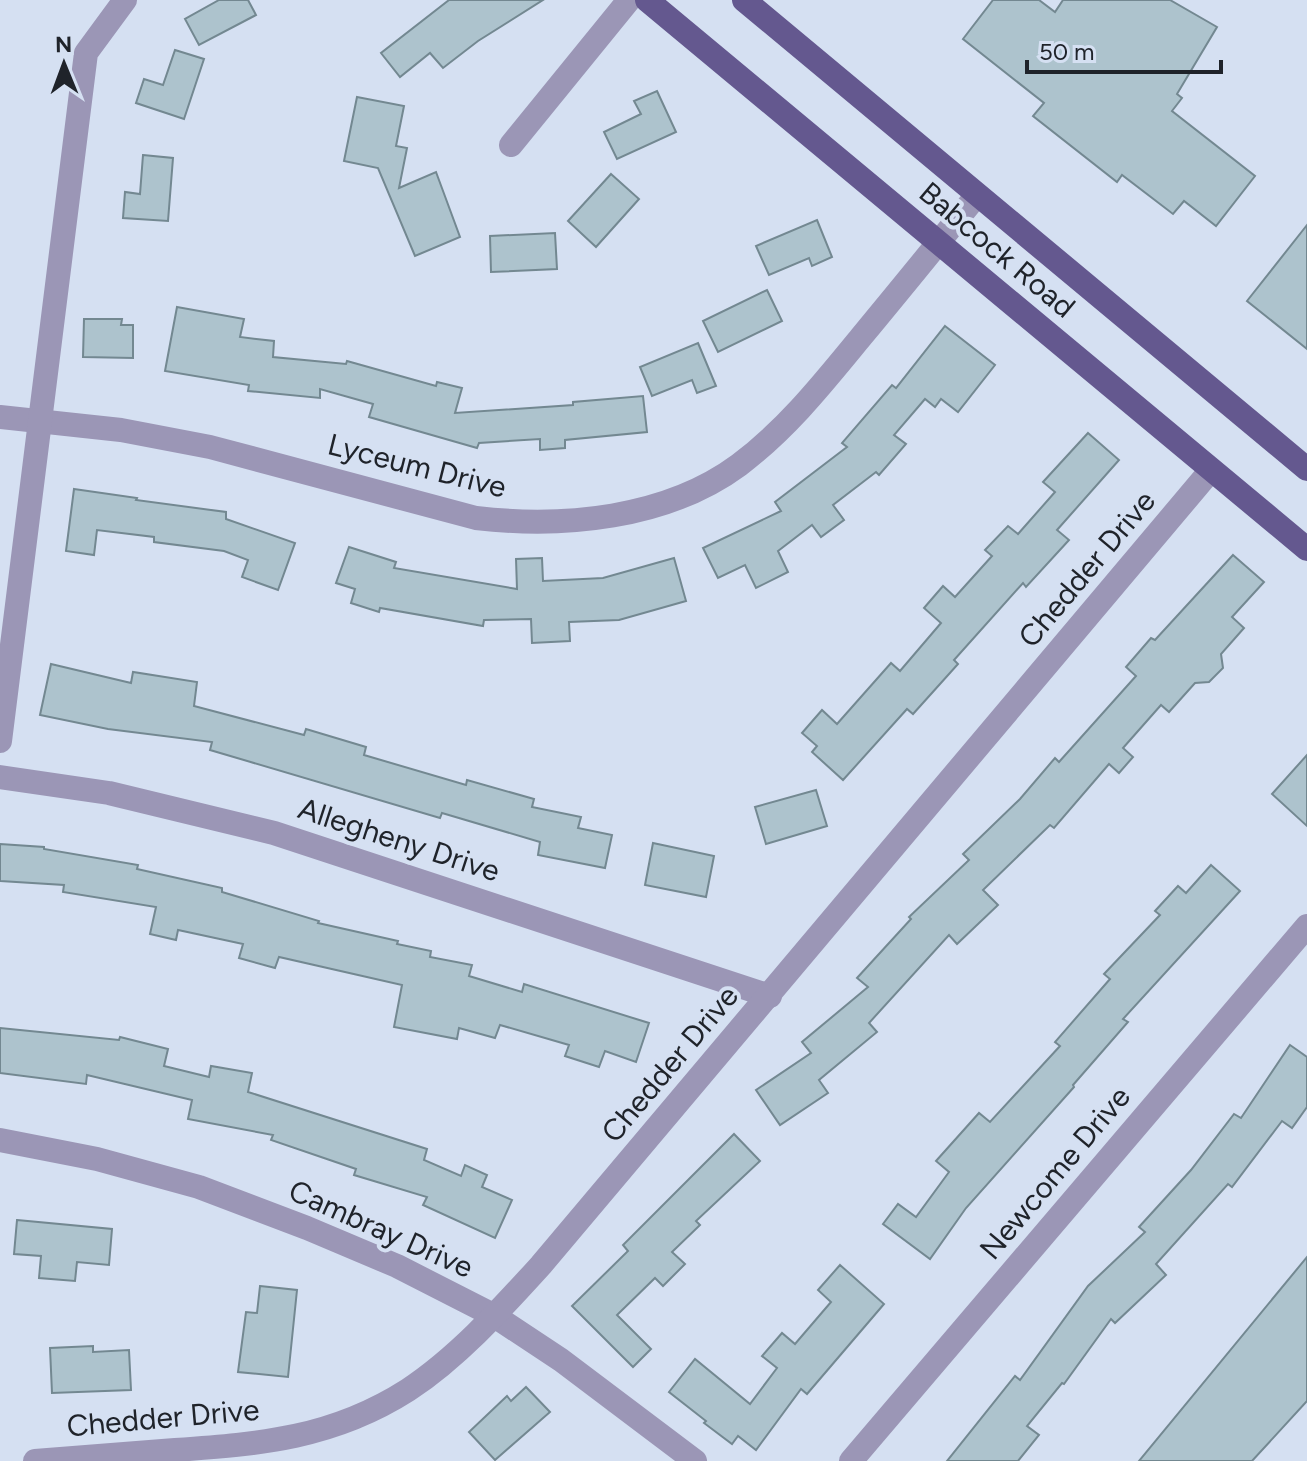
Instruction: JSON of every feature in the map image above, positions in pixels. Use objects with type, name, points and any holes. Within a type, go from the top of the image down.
[{"type":"main road","name":"Babcock Road","points":[[647,0],[1307,549]]},
{"type":"main road","name":"Babcock Road","points":[[744,0],[1307,469]]},
{"type":"street","points":[[0,741],[86,53],[125,0]]},
{"type":"street","points":[[511,145],[629,0]]},
{"type":"street","name":"Lyceum Drive","points":[[0,417],[121,430],[210,447],[476,518],[529,523],[596,519],[674,498],[711,482],[738,466],[773,437],[813,396],[977,195]]},
{"type":"street","name":"Chedder Drive","points":[[35,1461],[243,1445],[311,1434],[345,1422],[409,1389],[438,1368],[541,1265],[1211,470]]},
{"type":"street","name":"Allegheny Drive","points":[[0,777],[109,793],[274,833],[770,996]]},
{"type":"street","name":"Newcome Drive","points":[[851,1461],[1307,926]]},
{"type":"street","name":"Cambray Drive","points":[[0,1140],[97,1159],[199,1187],[397,1266],[493,1315],[561,1360],[695,1461]]},
{"type":"building","points":[[219,0],[248,0],[256,15],[199,45],[185,19]]},
{"type":"building","points":[[449,0],[543,0],[478,41],[443,68],[430,53],[400,77],[381,53]]},
{"type":"building","points":[[993,0],[1039,0],[1055,12],[1063,0],[1170,0],[1217,27],[1177,94],[1182,98],[1172,111],[1255,176],[1216,226],[1184,201],[1173,214],[1122,175],[1117,182],[1033,116],[1044,103],[963,39]]},
{"type":"building","points":[[175,50],[204,59],[184,119],[136,103],[144,79],[163,85]]},
{"type":"building","points":[[657,91],[676,132],[617,159],[604,132],[641,114],[634,101]]},
{"type":"building","points":[[357,97],[404,106],[396,146],[407,148],[399,188],[436,172],[460,237],[415,256],[378,168],[344,161]]},
{"type":"building","points":[[143,155],[173,158],[168,221],[123,218],[125,192],[140,194]]},
{"type":"building","points":[[611,174],[639,199],[596,247],[568,221]]},
{"type":"building","points":[[817,220],[832,257],[812,266],[809,258],[769,275],[756,246]]},
{"type":"building","points":[[1307,225],[1307,349],[1247,301]]},
{"type":"building","points":[[555,233],[557,269],[491,272],[490,236]]},
{"type":"building","points":[[767,290],[782,321],[718,352],[703,321]]},
{"type":"building","points":[[177,307],[244,319],[240,337],[274,341],[273,357],[346,364],[347,361],[436,386],[437,382],[462,388],[455,413],[573,405],[573,402],[643,396],[647,432],[565,440],[565,448],[540,450],[540,439],[479,443],[477,448],[369,417],[373,404],[320,389],[320,398],[248,391],[249,385],[165,371]]},
{"type":"building","points":[[84,319],[122,319],[121,325],[133,325],[133,358],[83,357]]},
{"type":"building","points":[[945,326],[995,365],[958,412],[941,399],[935,407],[925,399],[894,435],[906,444],[879,475],[876,472],[833,505],[844,520],[821,537],[812,525],[778,551],[788,572],[756,588],[745,565],[718,578],[703,548],[781,511],[775,502],[847,447],[842,443],[892,385],[896,388]]},
{"type":"building","points":[[698,343],[716,386],[697,393],[692,380],[652,396],[640,367]]},
{"type":"building","points":[[1088,433],[1119,460],[1057,530],[1069,540],[1026,587],[1023,583],[954,660],[958,664],[913,714],[907,709],[843,780],[812,752],[817,746],[802,733],[822,710],[837,724],[891,663],[900,671],[941,623],[924,608],[943,586],[955,597],[992,556],[985,550],[1008,526],[1018,534],[1055,492],[1043,482]]},
{"type":"building","points":[[74,489],[226,512],[226,519],[295,543],[278,590],[242,577],[248,560],[224,551],[154,542],[154,537],[97,530],[94,555],[66,551]]},
{"type":"building","points":[[349,547],[396,562],[394,568],[517,589],[516,559],[542,558],[543,581],[603,578],[674,558],[686,601],[619,620],[569,622],[570,641],[532,643],[531,619],[484,620],[483,626],[380,608],[379,612],[351,603],[355,589],[336,583]]},
{"type":"building","points":[[1233,555],[1264,582],[1232,617],[1244,628],[1221,654],[1223,668],[1209,682],[1195,683],[1169,712],[1161,705],[1123,748],[1133,757],[1119,773],[1109,764],[1054,828],[1050,825],[983,890],[998,905],[957,944],[949,935],[869,1023],[877,1032],[819,1080],[828,1093],[780,1125],[756,1090],[811,1053],[802,1042],[868,987],[857,978],[911,919],[909,917],[969,860],[963,854],[1020,799],[1055,758],[1059,762],[1136,676],[1126,667]]},
{"type":"building","points":[[51,664],[131,683],[133,672],[197,682],[194,706],[304,735],[306,729],[366,747],[364,755],[466,785],[467,780],[534,799],[532,807],[581,817],[578,828],[612,835],[605,868],[538,855],[540,842],[442,813],[440,818],[210,750],[212,742],[108,729],[40,715]]},
{"type":"building","points":[[1307,755],[1307,826],[1272,794]]},
{"type":"building","points":[[816,790],[827,826],[766,844],[755,807]]},
{"type":"building","points":[[653,843],[714,856],[706,897],[645,885]]},
{"type":"building","points":[[0,844],[44,847],[138,865],[137,869],[222,888],[222,892],[318,923],[398,941],[397,944],[431,951],[430,957],[472,965],[469,976],[522,992],[524,984],[649,1023],[636,1062],[605,1051],[599,1067],[565,1056],[569,1045],[500,1025],[495,1038],[459,1028],[457,1039],[394,1027],[402,985],[279,957],[275,968],[239,958],[243,944],[178,930],[176,940],[150,934],[156,907],[63,892],[64,885],[0,881]]},
{"type":"building","points":[[1211,865],[1240,891],[1123,1019],[1128,1022],[966,1208],[930,1259],[883,1224],[898,1204],[916,1217],[949,1172],[936,1161],[979,1113],[990,1122],[1060,1046],[1055,1042],[1110,979],[1104,974],[1160,915],[1155,911],[1178,886],[1186,893]]},
{"type":"building","points":[[0,1028],[119,1040],[120,1037],[168,1049],[164,1066],[209,1077],[211,1066],[252,1073],[248,1092],[427,1149],[424,1160],[461,1176],[465,1165],[487,1175],[482,1187],[512,1200],[495,1238],[423,1205],[427,1197],[354,1175],[356,1169],[271,1140],[273,1135],[188,1119],[192,1100],[87,1075],[86,1084],[0,1073]]},
{"type":"building","points":[[1290,1045],[1307,1057],[1307,1107],[1292,1128],[1282,1121],[1232,1187],[1228,1184],[1156,1264],[1166,1275],[1115,1323],[1111,1319],[1064,1384],[1027,1426],[1039,1435],[1018,1461],[947,1461],[1015,1376],[1020,1380],[1088,1286],[1145,1232],[1139,1227],[1191,1170],[1234,1114],[1241,1118]]},
{"type":"building","points":[[734,1134],[760,1161],[696,1221],[700,1225],[672,1252],[685,1264],[663,1286],[655,1278],[617,1315],[651,1349],[633,1367],[572,1306],[628,1251],[623,1245]]},
{"type":"building","points":[[17,1220],[112,1229],[109,1265],[77,1262],[75,1281],[39,1278],[41,1256],[14,1254]]},
{"type":"building","points":[[1307,1257],[1307,1401],[1252,1461],[1139,1461]]},
{"type":"building","points":[[840,1265],[884,1304],[807,1394],[801,1389],[756,1450],[738,1436],[732,1444],[669,1392],[695,1359],[750,1404],[777,1368],[762,1356],[782,1333],[795,1344],[831,1302],[818,1290]]},
{"type":"building","points":[[260,1286],[297,1290],[288,1377],[238,1372],[246,1312],[257,1313]]},
{"type":"building","points":[[93,1346],[93,1352],[129,1350],[131,1390],[52,1393],[50,1348]]},
{"type":"building","points":[[526,1387],[550,1412],[495,1460],[469,1432],[507,1396],[511,1401]]}]
